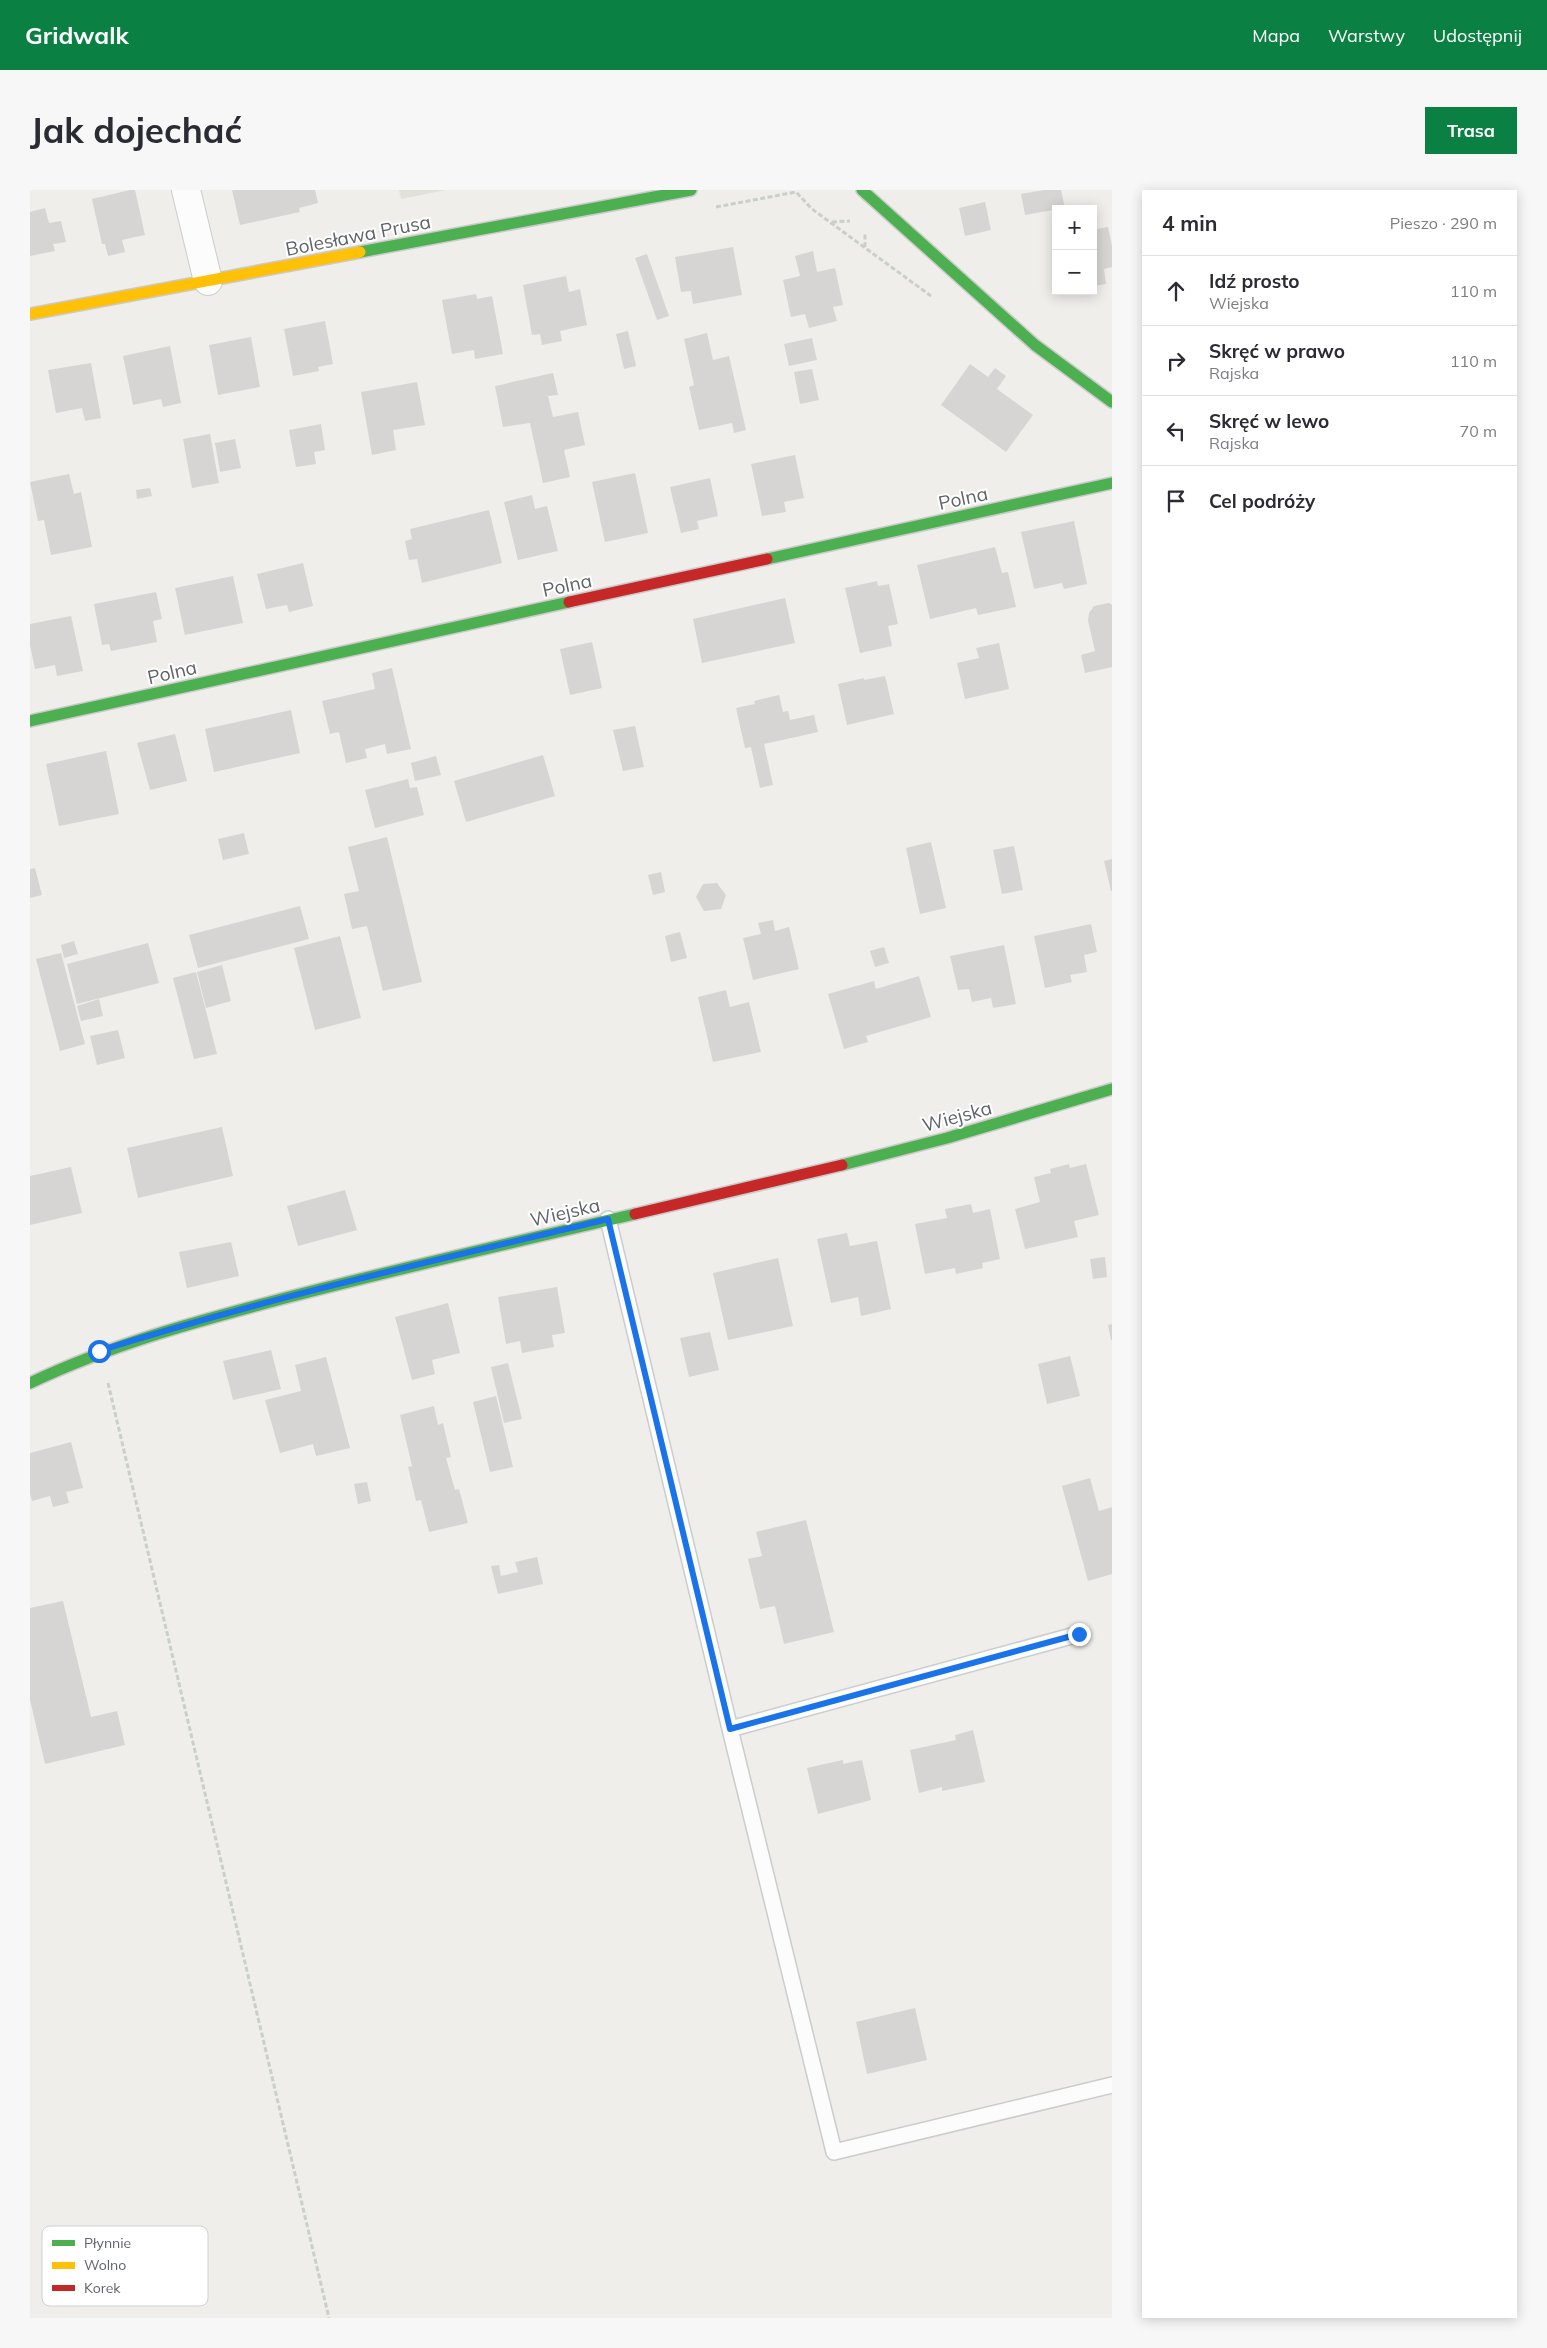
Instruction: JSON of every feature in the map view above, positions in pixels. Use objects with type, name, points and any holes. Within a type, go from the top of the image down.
[{"type":"street","points":[[186,190],[208,282]]},
{"type":"street","name":"Bolesława Prusa","points":[[30,314],[691,190]]},
{"type":"street","points":[[862,190],[1035,346],[1112,402]]},
{"type":"street","name":"Polna","points":[[30,721],[1112,483]]},
{"type":"street","name":"Wiejska","points":[[30,1383],[99,1351],[150,1334],[360,1278],[902,1150],[1049,1109],[1112,1089]]},
{"type":"lane","points":[[608,1219],[834,2152],[1112,2085]]},
{"type":"lane","points":[[730,1729],[1079,1634]]},
{"type":"path","points":[[707,208],[796,192],[812,209],[936,300]]},
{"type":"path","points":[[99,1351],[329,2318]]},
{"type":"shaded area","points":[[399,190],[446,190],[401,199]]},
{"type":"building","points":[[135,190],[145,235],[122,240],[125,252],[108,256],[105,244],[102,244],[92,199]]},
{"type":"building","points":[[232,190],[315,190],[318,203],[299,208],[300,212],[240,225]]},
{"type":"building","points":[[1044,190],[1061,190],[1064,205],[1052,205],[1052,210],[1025,215],[1021,194]]},
{"type":"building","points":[[985,202],[991,230],[965,236],[959,208]]},
{"type":"building","points":[[45,208],[49,223],[61,221],[66,242],[53,244],[55,251],[30,256],[30,212]]},
{"type":"building","points":[[1108,227],[1112,246],[1112,267],[1104,269],[1106,284],[1097,285],[1097,250],[1097,229]]},
{"type":"building","points":[[733,247],[742,295],[693,304],[691,291],[681,292],[675,257]]},
{"type":"building","points":[[813,251],[817,272],[835,268],[843,305],[833,307],[837,321],[809,328],[805,314],[791,317],[783,280],[800,276],[795,256]]},
{"type":"building","points":[[647,254],[669,316],[657,320],[635,258]]},
{"type":"building","points":[[566,276],[569,292],[580,289],[587,325],[560,331],[562,341],[542,345],[540,334],[532,335],[523,285]]},
{"type":"building","points":[[476,294],[477,299],[492,296],[503,354],[475,359],[474,350],[452,354],[442,300]]},
{"type":"building","points":[[325,321],[333,364],[318,367],[319,371],[293,376],[284,329]]},
{"type":"building","points":[[628,331],[636,366],[624,369],[616,334]]},
{"type":"building","points":[[707,333],[713,360],[729,356],[746,430],[734,433],[732,423],[699,430],[689,387],[694,385],[684,339]]},
{"type":"building","points":[[251,337],[260,387],[218,395],[209,345]]},
{"type":"building","points":[[812,338],[817,360],[789,366],[784,344]]},
{"type":"building","points":[[170,346],[181,403],[163,407],[161,399],[133,405],[123,356]]},
{"type":"building","points":[[91,363],[101,418],[85,421],[82,408],[56,413],[48,370]]},
{"type":"building","points":[[970,364],[988,377],[995,368],[1006,376],[997,389],[1033,415],[1006,452],[941,405]]},
{"type":"building","points":[[812,369],[819,400],[800,404],[794,372]]},
{"type":"building","points":[[553,373],[558,395],[548,396],[553,417],[578,412],[585,445],[564,450],[570,477],[543,483],[530,423],[503,427],[495,386]]},
{"type":"building","points":[[417,382],[425,425],[393,430],[396,450],[372,455],[361,392]]},
{"type":"building","points":[[321,424],[325,450],[314,452],[316,464],[296,467],[289,430]]},
{"type":"building","points":[[210,434],[219,483],[192,488],[183,439]]},
{"type":"building","points":[[235,439],[241,468],[220,472],[215,443]]},
{"type":"building","points":[[795,455],[804,498],[784,502],[786,512],[762,516],[751,464]]},
{"type":"building","points":[[635,473],[648,533],[605,542],[592,482]]},
{"type":"building","points":[[69,474],[74,494],[81,492],[92,547],[51,555],[44,520],[38,521],[30,482]]},
{"type":"building","points":[[710,478],[718,516],[697,521],[699,529],[681,533],[670,487]]},
{"type":"building","points":[[150,488],[152,496],[137,499],[136,490]]},
{"type":"building","points":[[532,495],[535,509],[547,506],[558,551],[518,560],[504,502]]},
{"type":"building","points":[[489,510],[502,563],[422,583],[417,559],[409,560],[405,541],[412,539],[410,529]]},
{"type":"building","points":[[1074,521],[1087,584],[1064,589],[1062,583],[1034,589],[1021,532]]},
{"type":"building","points":[[995,547],[1002,573],[1008,572],[1016,607],[978,615],[976,608],[930,619],[917,565]]},
{"type":"building","points":[[303,563],[313,606],[289,612],[287,605],[266,609],[257,574]]},
{"type":"building","points":[[233,576],[243,623],[185,635],[175,588]]},
{"type":"building","points":[[877,581],[878,586],[889,584],[898,624],[888,626],[892,646],[860,653],[845,588]]},
{"type":"building","points":[[156,592],[162,619],[153,621],[157,642],[111,651],[109,644],[102,645],[94,604]]},
{"type":"building","points":[[785,598],[795,643],[702,663],[693,619]]},
{"type":"building","points":[[1109,603],[1112,605],[1112,667],[1085,673],[1081,655],[1095,651],[1088,621],[1089,613],[1094,606]]},
{"type":"building","points":[[71,616],[83,671],[57,676],[55,665],[35,669],[30,645],[30,624]]},
{"type":"building","points":[[592,642],[602,688],[570,695],[560,649]]},
{"type":"building","points":[[999,643],[1009,689],[965,699],[957,663],[979,658],[976,648]]},
{"type":"building","points":[[392,668],[411,749],[387,754],[385,744],[365,749],[367,758],[346,763],[339,732],[330,734],[322,701],[375,689],[372,673]]},
{"type":"building","points":[[885,676],[894,714],[847,725],[838,684],[864,678],[864,680]]},
{"type":"building","points":[[779,695],[783,712],[788,711],[790,720],[814,715],[818,732],[764,744],[773,785],[760,788],[751,747],[745,748],[736,708],[755,704],[754,701]]},
{"type":"building","points":[[291,710],[300,753],[214,772],[205,729]]},
{"type":"building","points":[[635,726],[644,767],[623,771],[613,730]]},
{"type":"building","points":[[175,734],[187,781],[150,790],[137,743]]},
{"type":"building","points":[[106,751],[119,814],[59,826],[46,764]]},
{"type":"building","points":[[543,755],[555,796],[466,822],[454,781]]},
{"type":"building","points":[[436,756],[441,775],[415,781],[411,763]]},
{"type":"building","points":[[408,779],[410,788],[417,787],[424,815],[375,828],[365,790]]},
{"type":"building","points":[[244,833],[249,854],[223,860],[218,839]]},
{"type":"building","points":[[387,837],[422,982],[383,991],[367,926],[352,929],[344,894],[359,891],[348,847]]},
{"type":"building","points":[[931,842],[946,908],[920,914],[906,848]]},
{"type":"building","points":[[1014,846],[1023,890],[1002,894],[993,850]]},
{"type":"building","points":[[1112,859],[1112,891],[1111,891],[1104,861]]},
{"type":"building","points":[[35,868],[42,895],[30,898],[30,869]]},
{"type":"building","points":[[661,872],[665,892],[653,895],[648,875]]},
{"type":"building","points":[[717,883],[726,895],[721,909],[704,911],[696,897],[703,884]]},
{"type":"building","points":[[300,906],[309,939],[198,968],[189,935]]},
{"type":"building","points":[[773,920],[775,931],[789,927],[799,969],[753,980],[743,938],[761,934],[758,923]]},
{"type":"building","points":[[1091,924],[1097,952],[1084,955],[1087,972],[1070,975],[1072,982],[1045,988],[1034,936]]},
{"type":"building","points":[[680,932],[687,958],[671,962],[665,936]]},
{"type":"building","points":[[340,936],[361,1018],[315,1030],[294,948]]},
{"type":"building","points":[[74,941],[78,954],[64,958],[61,945]]},
{"type":"building","points":[[148,943],[159,983],[77,1004],[67,964]]},
{"type":"building","points":[[1004,945],[1016,1004],[993,1008],[991,998],[972,1002],[969,989],[958,990],[950,956]]},
{"type":"building","points":[[884,947],[889,963],[875,967],[870,951]]},
{"type":"building","points":[[61,953],[85,1044],[60,1051],[36,959]]},
{"type":"building","points":[[222,965],[231,1001],[206,1008],[197,972]]},
{"type":"building","points":[[196,972],[217,1054],[194,1059],[173,978]]},
{"type":"building","points":[[919,976],[931,1017],[866,1036],[868,1042],[844,1049],[828,994],[874,981],[876,989]]},
{"type":"building","points":[[726,990],[730,1007],[749,1002],[761,1052],[713,1062],[698,997]]},
{"type":"building","points":[[99,999],[103,1016],[81,1021],[77,1006]]},
{"type":"building","points":[[118,1030],[125,1058],[97,1065],[90,1036]]},
{"type":"building","points":[[222,1127],[233,1176],[138,1198],[127,1148]]},
{"type":"building","points":[[1069,1164],[1070,1168],[1086,1164],[1099,1215],[1074,1221],[1078,1237],[1025,1249],[1015,1209],[1040,1202],[1034,1177],[1051,1173],[1050,1169]]},
{"type":"building","points":[[71,1167],[82,1213],[30,1225],[30,1176]]},
{"type":"building","points":[[345,1190],[357,1230],[298,1246],[287,1206]]},
{"type":"building","points":[[971,1204],[973,1213],[990,1209],[1000,1259],[982,1263],[983,1268],[956,1274],[955,1268],[925,1274],[915,1224],[947,1218],[945,1209]]},
{"type":"building","points":[[847,1233],[850,1246],[877,1241],[891,1309],[861,1316],[858,1297],[831,1303],[817,1239]]},
{"type":"building","points":[[231,1242],[239,1276],[187,1288],[179,1252]]},
{"type":"building","points":[[1105,1257],[1107,1277],[1093,1279],[1090,1259]]},
{"type":"building","points":[[778,1258],[793,1326],[728,1340],[713,1273]]},
{"type":"building","points":[[557,1287],[565,1333],[552,1335],[554,1347],[522,1353],[520,1341],[506,1344],[498,1297]]},
{"type":"building","points":[[448,1303],[460,1353],[432,1360],[435,1374],[412,1380],[395,1317]]},
{"type":"building","points":[[1112,1324],[1112,1340],[1111,1340],[1108,1325]]},
{"type":"building","points":[[710,1332],[719,1370],[689,1377],[680,1338]]},
{"type":"building","points":[[271,1350],[281,1389],[233,1400],[223,1361]]},
{"type":"building","points":[[1070,1356],[1080,1396],[1047,1404],[1038,1364]]},
{"type":"building","points":[[326,1357],[350,1448],[316,1456],[313,1444],[280,1453],[265,1400],[301,1391],[295,1365]]},
{"type":"building","points":[[508,1363],[522,1419],[504,1423],[491,1367]]},
{"type":"building","points":[[496,1396],[513,1467],[490,1472],[473,1402]]},
{"type":"building","points":[[434,1406],[438,1425],[443,1423],[451,1457],[446,1458],[455,1490],[459,1489],[468,1523],[429,1532],[421,1500],[416,1501],[408,1467],[412,1466],[400,1415]]},
{"type":"building","points":[[71,1442],[83,1488],[66,1492],[69,1503],[53,1507],[50,1496],[32,1501],[30,1494],[30,1453]]},
{"type":"building","points":[[1090,1478],[1099,1511],[1112,1507],[1112,1574],[1088,1581],[1062,1486]]},
{"type":"building","points":[[367,1482],[371,1501],[358,1504],[354,1484]]},
{"type":"building","points":[[806,1520],[834,1632],[784,1644],[775,1606],[760,1609],[748,1559],[762,1556],[756,1532]]},
{"type":"building","points":[[537,1557],[543,1584],[498,1594],[491,1566],[499,1565],[501,1576],[518,1572],[515,1562]]},
{"type":"building","points":[[63,1601],[91,1717],[117,1711],[125,1745],[45,1764],[30,1700],[30,1608]]},
{"type":"building","points":[[973,1730],[985,1782],[942,1791],[942,1787],[919,1793],[910,1750],[956,1740],[955,1735]]},
{"type":"building","points":[[843,1760],[843,1764],[862,1760],[871,1800],[818,1814],[807,1768]]},
{"type":"building","points":[[915,2008],[927,2060],[867,2074],[856,2022]]},
{"type":"traffic: fast","points":[[360,252],[691,190]]},
{"type":"traffic: fast","points":[[862,190],[1035,345],[1112,402]]},
{"type":"traffic: fast","points":[[767,559],[1112,483]]},
{"type":"traffic: fast","points":[[30,721],[569,602]]},
{"type":"traffic: fast","points":[[842,1165],[947,1138],[1112,1089]]},
{"type":"traffic: fast","points":[[30,1383],[92,1356],[156,1334],[220,1316],[372,1276],[635,1214]]},
{"type":"traffic: slow","points":[[30,314],[360,252]]},
{"type":"traffic: jam","points":[[569,602],[767,559]]},
{"type":"traffic: jam","points":[[635,1214],[842,1165]]},
{"type":"route","points":[[99,1351],[150,1334],[360,1278],[608,1219],[730,1729],[1079,1634]]}]
